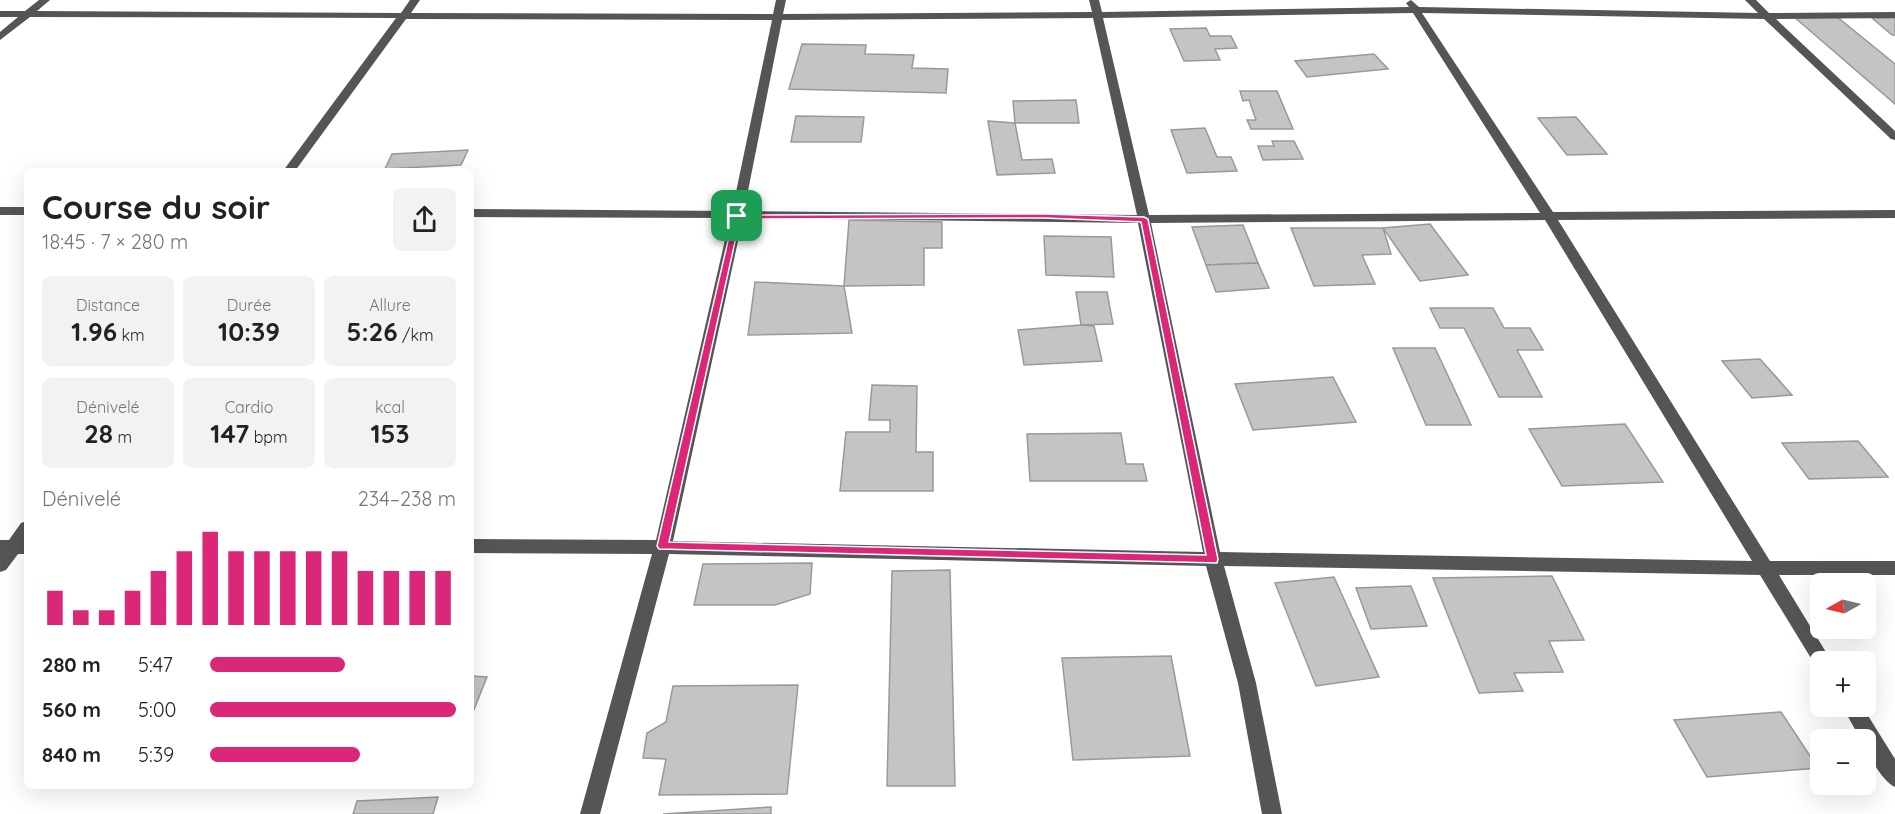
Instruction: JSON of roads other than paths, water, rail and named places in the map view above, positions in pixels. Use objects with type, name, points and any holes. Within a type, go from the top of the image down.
[{"type":"street","points":[[0,37],[45,0]]},
{"type":"street","points":[[291,168],[415,0]]},
{"type":"street","points":[[590,814],[663,546],[737,216],[782,0]]},
{"type":"street","points":[[1750,0],[1895,137]]},
{"type":"street","points":[[0,14],[778,17],[1096,8],[1412,5],[1767,16],[1895,15]]},
{"type":"street","points":[[1412,5],[1550,218],[1816,651]]},
{"type":"street","points":[[1096,8],[1144,219],[1213,559],[1247,683],[1272,814]]},
{"type":"street","points":[[0,211],[24,211]]},
{"type":"street","points":[[474,213],[1044,216],[1144,219],[1895,214]]},
{"type":"street","points":[[0,565],[24,532]]},
{"type":"street","points":[[474,546],[663,546],[1766,569],[1895,568]]},
{"type":"street","points":[[1858,717],[1895,777]]}]
